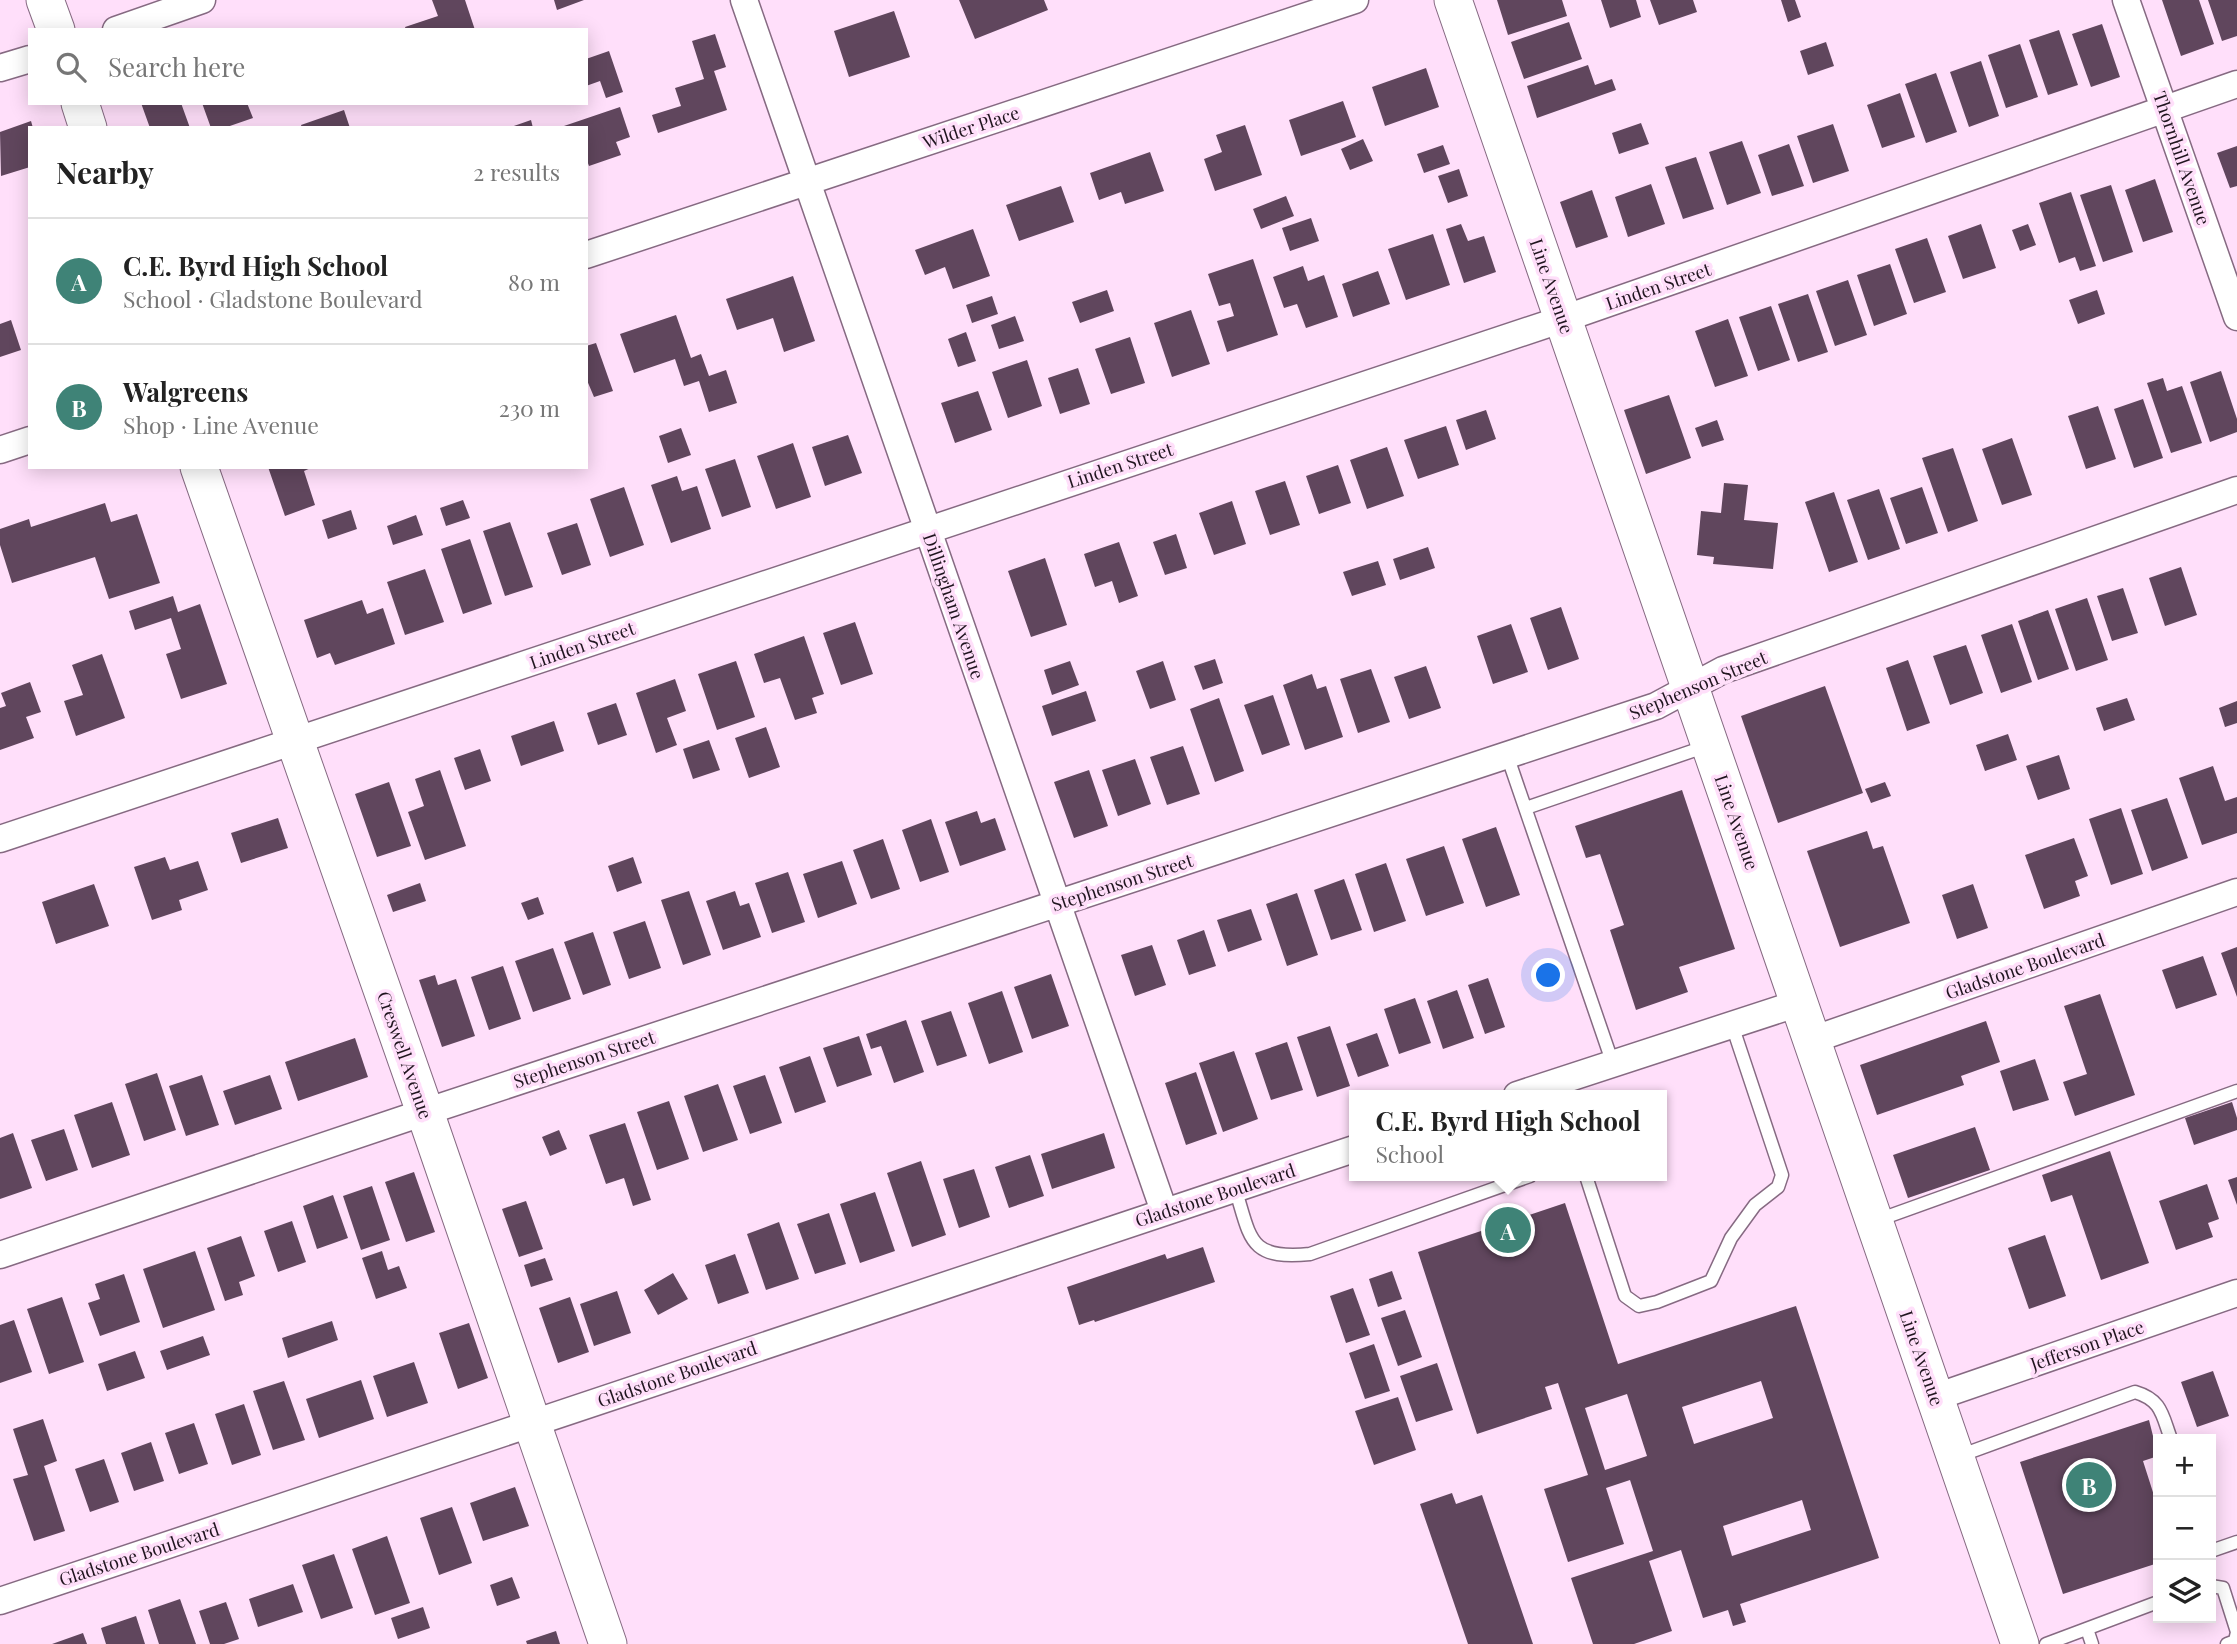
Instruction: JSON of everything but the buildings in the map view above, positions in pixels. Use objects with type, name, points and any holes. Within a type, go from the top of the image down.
[{"type":"main road","points":[[46,0],[55,28]]},
{"type":"main road","name":"Line Avenue","points":[[1453,0],[2021,1644]]},
{"type":"main road","points":[[81,105],[87,126]]},
{"type":"main road","name":"Creswell Avenue","points":[[200,469],[608,1644]]},
{"type":"street","points":[[122,28],[202,0]]},
{"type":"street","name":"Dillingham Avenue","points":[[744,0],[1164,1211]]},
{"type":"street","name":"Wilder Place","points":[[588,254],[1355,0]]},
{"type":"street","name":"Thornhill Avenue","points":[[2126,0],[2237,317]]},
{"type":"street","points":[[0,68],[28,60]]},
{"type":"street","name":"Linden Street","points":[[0,839],[1563,319],[2237,84]]},
{"type":"street","points":[[0,450],[28,441]]},
{"type":"street","name":"Stephenson Street","points":[[0,1255],[1656,706],[1724,670],[2237,489]]},
{"type":"street","name":"Gladstone Boulevard","points":[[1812,1040],[2237,892]]},
{"type":"street","points":[[1558,1089],[1613,1064],[1799,1003]]},
{"type":"street","name":"Gladstone Boulevard","points":[[0,1601],[1349,1151]]},
{"type":"street","name":"Jefferson Place","points":[[1936,1397],[2237,1293]]},
{"type":"lane","points":[[1526,808],[1711,745]]},
{"type":"lane","points":[[1507,755],[1613,1064]]},
{"type":"lane","points":[[1588,1181],[1625,1296],[1639,1306],[1657,1302],[1711,1281],[1731,1238],[1755,1205],[1778,1187],[1782,1175],[1732,1025]]},
{"type":"lane","points":[[1875,1222],[2237,1091]]},
{"type":"lane","points":[[1235,1188],[1250,1237],[1265,1252],[1287,1256],[1310,1254],[1517,1181]]},
{"type":"lane","points":[[1957,1457],[2135,1392],[2149,1396],[2159,1405],[2169,1434]]},
{"type":"lane","points":[[2216,1549],[2237,1542]]},
{"type":"lane","points":[[2216,1587],[2223,1588],[2235,1638]]},
{"type":"lane","points":[[2046,1644],[2153,1604]]},
{"type":"lane","points":[[2087,1629],[2092,1644]]},
{"type":"place","name":"C.E. Byrd High School","points":[[1508,1230]]},
{"type":"place","name":"Walgreens","points":[[2089,1485]]}]
